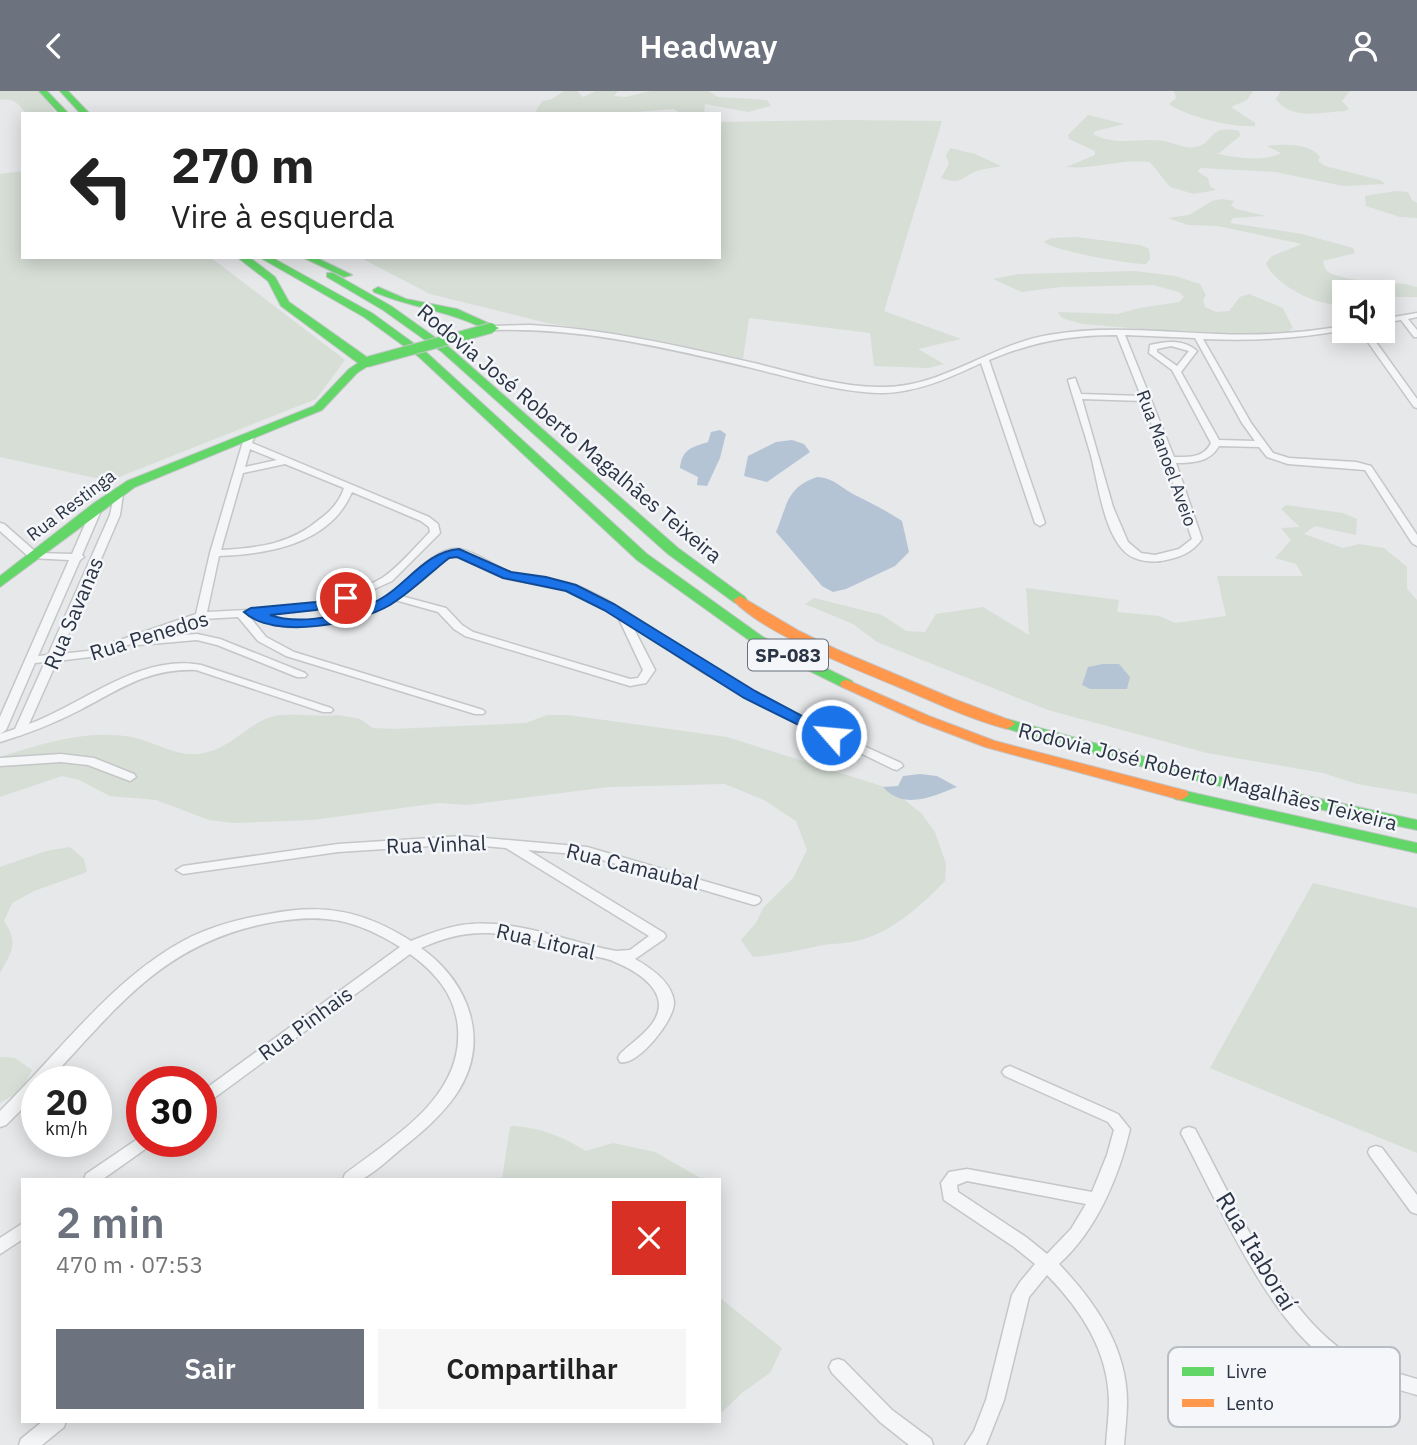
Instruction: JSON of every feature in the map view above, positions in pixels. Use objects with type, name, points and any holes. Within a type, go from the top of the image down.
[{"type":"main road","points":[[43,91],[63,112]]},
{"type":"main road","points":[[64,91],[84,112]]},
{"type":"main road","points":[[245,259],[272,279],[285,304],[365,362],[492,328]]},
{"type":"main road","name":"Rodovia José Roberto Magalhães Teixeira","points":[[268,259],[368,316],[423,355],[642,557],[758,640],[886,702],[990,744],[1142,786],[1417,848]]},
{"type":"main road","name":"Rodovia José Roberto Magalhães Teixeira","points":[[300,259],[387,308],[446,350],[673,551],[753,610],[792,633],[970,712],[1079,746],[1275,796],[1417,825]]},
{"type":"main road","points":[[311,259],[393,297],[453,311],[492,328]]},
{"type":"main road","name":"Rua Restinga","points":[[0,583],[98,506],[142,478],[249,441],[330,401],[353,370],[365,362]]},
{"type":"street","points":[[1395,319],[1416,317]]},
{"type":"street","points":[[1403,318],[1417,335]]},
{"type":"street","points":[[492,328],[547,327],[617,337],[844,386],[885,390],[909,388],[1045,337],[1090,332],[1276,337],[1332,330]]},
{"type":"street","points":[[1124,333],[1167,436],[1174,460],[1202,458],[1211,454],[1216,443]]},
{"type":"street","name":"Rua Manoel Aveio","points":[[1072,380],[1096,460],[1103,494],[1127,549],[1142,558],[1154,559],[1172,556],[1192,547],[1197,539],[1174,460],[1146,399],[1124,333]]},
{"type":"street","points":[[1197,335],[1270,455],[1280,459],[1368,468],[1417,543]]},
{"type":"street","points":[[1177,372],[1191,357],[1191,349],[1171,343],[1153,347],[1153,353],[1170,363],[1177,372],[1216,443]]},
{"type":"street","points":[[1373,343],[1417,405]]},
{"type":"street","points":[[984,359],[1040,523]]},
{"type":"street","points":[[1077,396],[1146,399]]},
{"type":"street","points":[[201,616],[215,553],[249,441],[284,462],[349,487],[342,505],[311,534],[299,540],[256,551],[215,553]]},
{"type":"street","points":[[1216,443],[1261,444]]},
{"type":"street","points":[[242,471],[284,462]]},
{"type":"street","name":"Rua Penedos","points":[[31,660],[90,653],[201,616],[316,606],[346,598],[388,579],[435,533],[434,526],[425,519],[349,487]]},
{"type":"street","name":"Rua Savanas","points":[[20,731],[115,515],[118,494]]},
{"type":"street","name":"Rua Savanas","points":[[0,730],[98,506]]},
{"type":"street","points":[[0,526],[34,557],[95,558]]},
{"type":"street","points":[[246,613],[277,622],[328,621],[382,604],[446,554],[453,552],[507,575],[571,588],[749,695],[897,766]]},
{"type":"street","points":[[394,597],[442,610],[469,634],[630,683],[642,681],[649,670],[623,617]]},
{"type":"street","points":[[246,613],[262,639],[290,655],[479,712]]},
{"type":"street","points":[[125,642],[197,637],[220,642],[301,675]]},
{"type":"street","points":[[0,738],[62,714],[150,670],[182,665],[197,667],[327,710]]},
{"type":"street","points":[[0,762],[29,758],[90,761],[130,777]]},
{"type":"street","name":"Rua Vinhal","points":[[183,870],[338,848],[463,840],[509,844],[657,932],[659,936],[656,940]]},
{"type":"street","name":"Rua Camaubal","points":[[509,844],[587,851],[754,900]]},
{"type":"street","points":[[55,1066],[139,979],[173,952],[211,935],[276,917],[342,915],[371,924],[410,947],[433,966],[454,990],[465,1020],[466,1050],[457,1079],[428,1117],[352,1178]]},
{"type":"street","name":"Rua Litoral","points":[[410,947],[446,932],[496,928],[616,956],[633,954],[656,940]]},
{"type":"street","name":"Rua Pinhais","points":[[217,1088],[410,947]]},
{"type":"street","points":[[616,956],[655,979],[664,998],[666,1013],[625,1058]]},
{"type":"street","points":[[974,1445],[979,1443],[990,1420],[1021,1295],[1029,1279],[1078,1233],[1119,1147],[1122,1129],[1112,1118],[1010,1072]]},
{"type":"street","points":[[0,1121],[21,1100]]},
{"type":"street","name":"Rua Itaboraí","points":[[1189,1133],[1266,1274],[1304,1328],[1325,1347]]},
{"type":"street","points":[[1376,1152],[1417,1207]]},
{"type":"street","points":[[93,1178],[126,1155]]},
{"type":"street","points":[[1094,1199],[967,1175],[955,1177],[949,1183],[950,1195],[1017,1237],[1048,1262],[1093,1316],[1117,1373],[1121,1411],[1115,1445]]},
{"type":"street","points":[[0,1247],[21,1231]]},
{"type":"street","points":[[838,1367],[886,1416],[924,1445]]},
{"type":"street","name":"Rua Itaboraí","points":[[1400,1381],[1417,1387]]},
{"type":"street","points":[[28,1445],[55,1423]]},
{"type":"shaded area","points":[[0,91],[40,91],[55,112],[25,112],[15,102],[0,100]]},
{"type":"shaded area","points":[[564,91],[577,91],[583,97],[596,91],[618,91],[614,96],[625,97],[651,91],[709,91],[718,97],[767,100],[771,106],[748,112],[705,104],[704,112],[679,112],[674,109],[636,112],[535,112],[542,101],[552,99]]},
{"type":"shaded area","points":[[1174,91],[1253,91],[1247,100],[1231,107],[1255,123],[1255,126],[1223,123],[1177,109],[1169,104],[1176,98]]},
{"type":"shaded area","points":[[1281,91],[1350,91],[1342,101],[1349,109],[1298,113],[1282,106],[1276,99]]},
{"type":"shaded area","points":[[1088,115],[1124,124],[1093,134],[1110,140],[1155,140],[1196,147],[1221,130],[1239,131],[1240,136],[1218,154],[1267,158],[1281,153],[1267,146],[1296,146],[1316,152],[1320,157],[1318,161],[1325,166],[1380,180],[1385,184],[1343,186],[1276,172],[1201,168],[1197,171],[1208,178],[1210,186],[1216,190],[1194,194],[1170,187],[1150,162],[1066,167],[1095,155],[1095,151],[1069,139],[1068,135]]},
{"type":"shaded area","points":[[942,121],[884,311],[961,339],[918,349],[944,364],[928,368],[874,366],[870,333],[749,318],[743,359],[646,338],[547,323],[430,294],[363,259],[721,259],[721,122]]},
{"type":"shaded area","points":[[950,148],[975,154],[1001,166],[975,172],[958,181],[941,178],[949,164],[946,156]]},
{"type":"shaded area","points":[[21,171],[21,259],[213,259],[345,360],[316,399],[109,481],[0,457],[0,174]]},
{"type":"shaded area","points":[[1396,191],[1408,192],[1417,203],[1417,218],[1400,217],[1366,206],[1365,196]]},
{"type":"shaded area","points":[[1212,201],[1234,201],[1231,205],[1236,209],[1266,216],[1233,218],[1230,223],[1302,234],[1353,248],[1355,253],[1323,261],[1327,271],[1332,274],[1363,280],[1332,280],[1332,304],[1322,303],[1298,293],[1277,279],[1266,263],[1272,256],[1302,244],[1218,226],[1188,225],[1168,218],[1189,215]]},
{"type":"shaded area","points":[[1076,237],[1140,245],[1149,249],[1150,259],[1146,264],[1125,262],[1076,253],[1044,242],[1051,238]]},
{"type":"shaded area","points":[[1135,271],[1175,276],[1200,284],[1206,295],[1203,300],[1205,307],[1216,312],[1229,311],[1240,297],[1249,294],[1283,308],[1293,328],[1286,333],[1215,335],[1082,324],[1062,318],[1058,312],[1117,314],[1179,302],[1184,297],[1179,292],[1153,285],[1060,287],[1022,292],[993,279],[1019,274]]},
{"type":"shaded area","points":[[1395,283],[1417,287],[1417,297],[1395,297]]},
{"type":"shaded area","points":[[1286,505],[1343,513],[1357,519],[1356,535],[1315,526],[1304,534],[1343,548],[1359,544],[1384,548],[1407,567],[1407,589],[1417,600],[1417,794],[1357,784],[1323,773],[1207,753],[1048,710],[877,642],[853,624],[805,604],[814,598],[882,615],[906,631],[925,632],[936,614],[983,607],[1029,635],[1026,588],[1119,600],[1117,612],[1159,616],[1175,623],[1226,616],[1217,576],[1303,576],[1296,564],[1275,558],[1291,540],[1281,528],[1300,527],[1281,509]]},
{"type":"shaded area","points":[[339,715],[360,719],[373,728],[394,729],[526,723],[547,715],[568,715],[727,737],[891,789],[921,813],[935,832],[946,864],[945,881],[904,918],[869,937],[753,957],[741,940],[756,923],[763,908],[793,878],[807,850],[796,821],[764,800],[725,784],[609,787],[467,805],[439,803],[312,820],[234,823],[209,820],[156,800],[110,796],[79,780],[62,776],[0,797],[0,757],[48,743],[81,736],[114,735],[139,739],[173,751],[199,754],[221,747],[265,719],[275,716]]},
{"type":"shaded area","points":[[70,847],[84,859],[87,872],[34,891],[12,903],[4,921],[11,935],[12,947],[0,973],[0,867],[46,851]]},
{"type":"shaded area","points":[[1313,883],[1417,908],[1417,1153],[1210,1068]]},
{"type":"shaded area","points":[[0,1057],[15,1058],[26,1066],[21,1066],[21,1091],[0,1103]]},
{"type":"shaded area","points":[[510,1127],[551,1134],[586,1151],[613,1143],[655,1152],[700,1178],[502,1178]]},
{"type":"shaded area","points":[[721,1299],[782,1348],[770,1373],[743,1392],[721,1413]]},
{"type":"water","points":[[720,430],[726,434],[720,458],[707,486],[697,485],[698,477],[680,468],[683,457],[693,447],[708,442],[711,432]]},
{"type":"water","points":[[792,440],[804,444],[810,452],[767,482],[744,476],[748,456],[776,442]]},
{"type":"water","points":[[817,477],[834,482],[902,521],[909,552],[895,566],[846,589],[833,592],[822,586],[776,532],[789,498],[799,486]]},
{"type":"water","points":[[1119,664],[1130,677],[1127,689],[1090,689],[1082,685],[1088,667]]},
{"type":"water","points":[[903,776],[937,776],[957,787],[929,797],[909,800],[891,794],[883,787],[898,786]]},
{"type":"traffic: fast","points":[[43,91],[63,112]]},
{"type":"traffic: fast","points":[[64,91],[84,112]]},
{"type":"traffic: fast","points":[[245,259],[272,279],[285,304],[364,362]]},
{"type":"traffic: fast","points":[[268,259],[368,315],[423,355],[642,557],[758,640],[847,684]]},
{"type":"traffic: fast","points":[[311,259],[347,275]]},
{"type":"traffic: fast","points":[[330,275],[387,308],[446,350],[673,551],[740,600]]},
{"type":"traffic: fast","points":[[378,290],[403,301],[453,311],[494,328]]},
{"type":"traffic: fast","points":[[367,362],[491,328]]},
{"type":"traffic: fast","points":[[0,583],[98,506],[131,484],[318,408],[353,371],[367,362]]},
{"type":"traffic: fast","points":[[1007,724],[1211,780],[1417,825]]},
{"type":"traffic: fast","points":[[1181,795],[1417,848]]},
{"type":"traffic: slow","points":[[740,600],[776,624],[833,653],[949,703],[1007,724]]},
{"type":"traffic: slow","points":[[847,684],[924,719],[990,744],[1181,795]]},
{"type":"route","points":[[346,598],[316,606],[251,612],[277,622],[300,623],[328,621],[355,614],[394,597],[446,554],[459,553],[507,575],[571,588],[609,607],[749,695],[831,735]]}]
